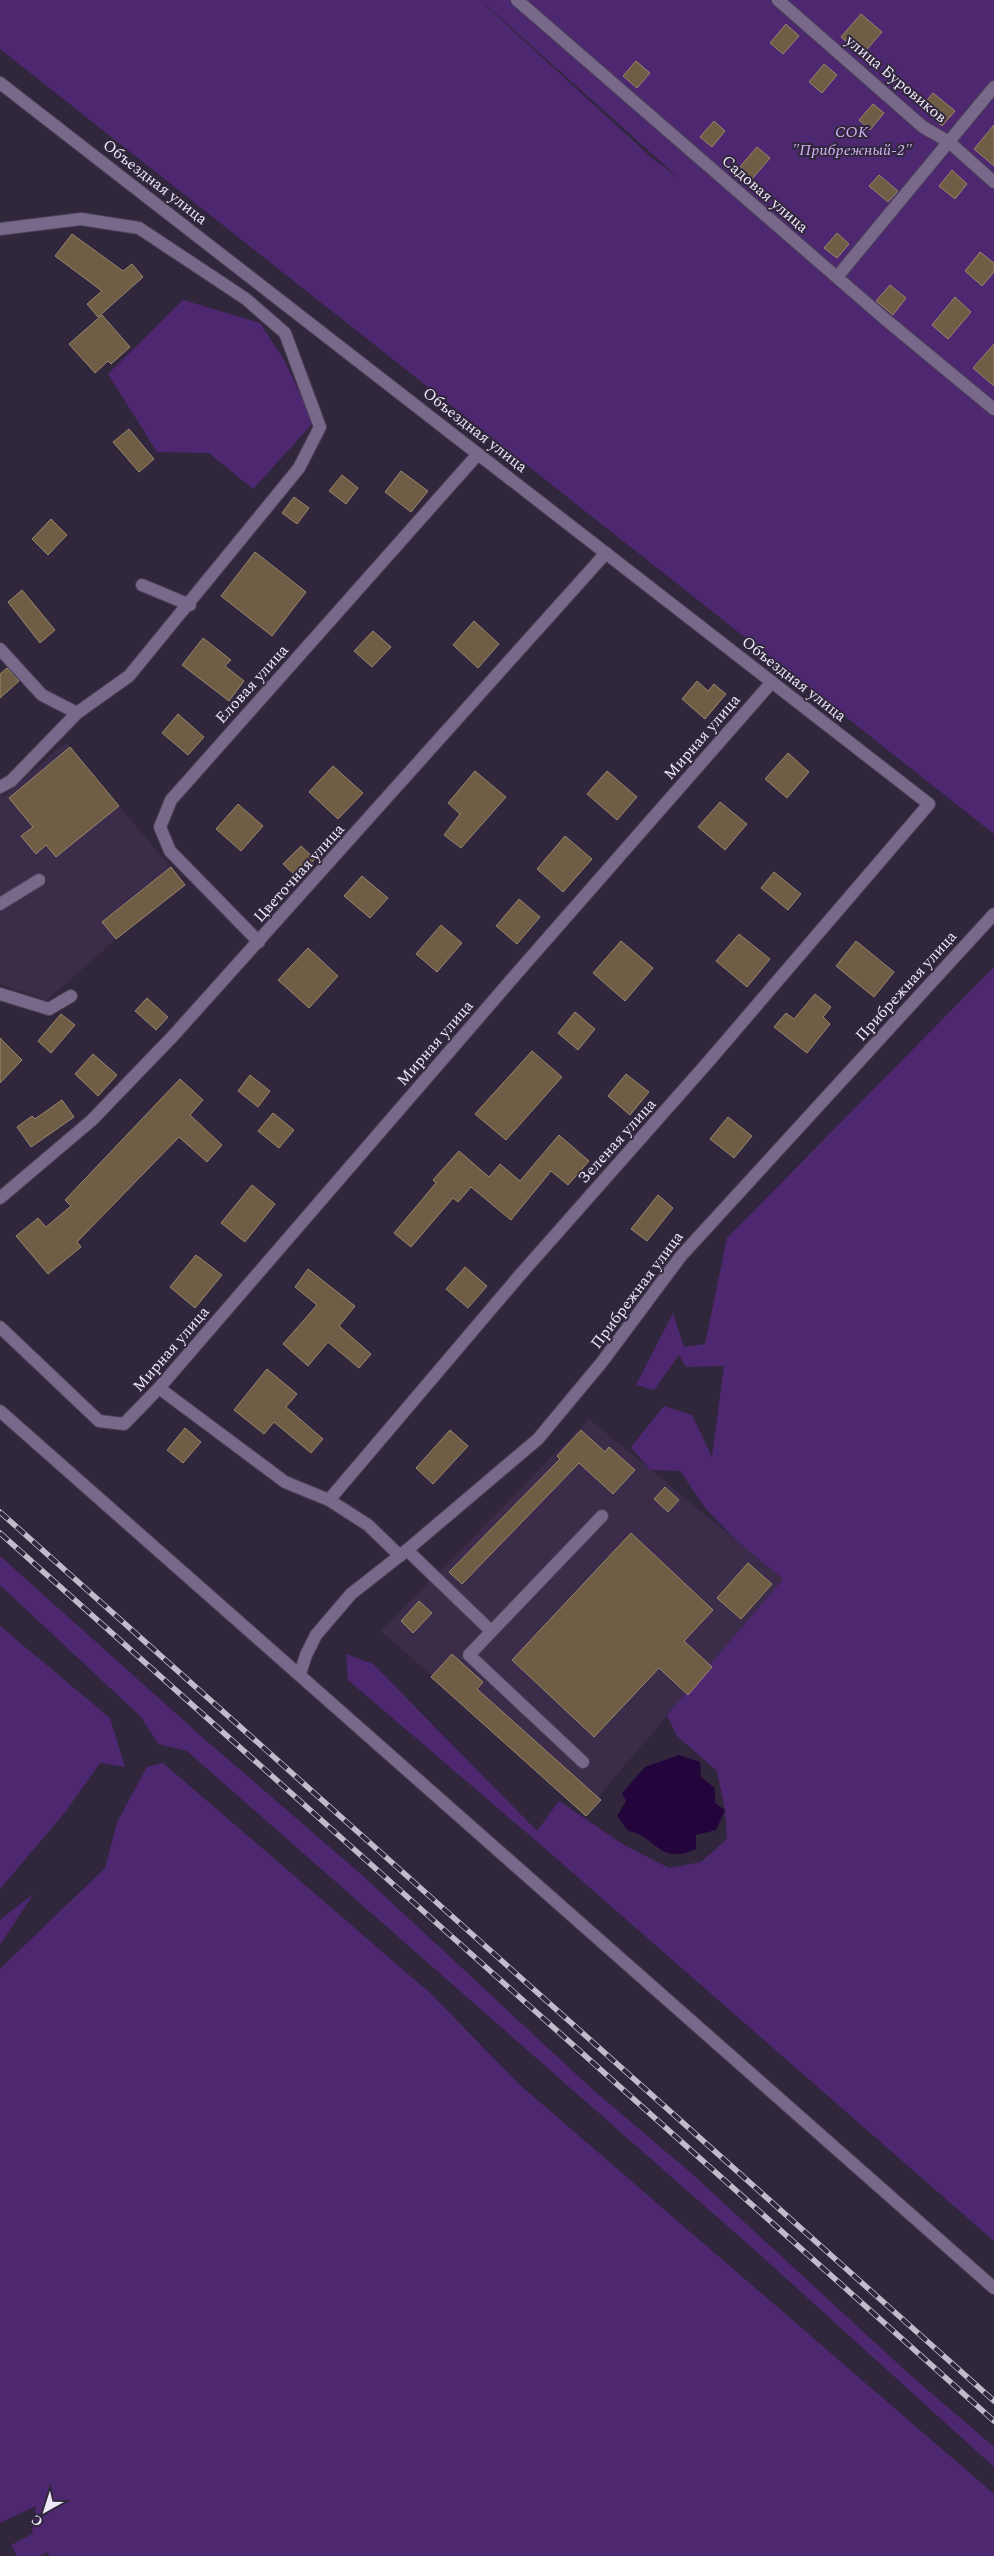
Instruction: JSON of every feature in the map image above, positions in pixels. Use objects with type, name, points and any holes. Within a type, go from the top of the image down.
[{"type":"street","name":"Садовая улица","points":[[517,0],[837,278],[992,405]]},
{"type":"street","name":"улица Буровиков","points":[[778,0],[923,126],[949,142],[994,182]]},
{"type":"street","name":"Объездная улица","points":[[0,83],[929,804]]},
{"type":"street","points":[[837,278],[994,87]]},
{"type":"street","points":[[0,229],[81,219],[138,228],[246,299],[285,334],[320,427],[300,468],[190,605],[129,676],[77,713],[11,781],[0,787]]},
{"type":"street","name":"Еловая улица","points":[[259,942],[170,851],[160,826],[171,800],[478,454]]},
{"type":"street","name":"Цветочная улица","points":[[0,1198],[92,1120],[259,942],[606,553]]},
{"type":"street","points":[[142,585],[190,605]]},
{"type":"street","points":[[0,649],[42,695],[77,713]]},
{"type":"street","name":"Мирная улица","points":[[0,1327],[99,1421],[124,1424],[159,1388],[524,965],[772,682]]},
{"type":"street","name":"Зеленая улица","points":[[329,1500],[520,1275],[709,1061],[929,804]]},
{"type":"street","points":[[0,904],[39,880]]},
{"type":"street","name":"Прибрежная улица","points":[[300,1674],[306,1655],[316,1635],[351,1594],[404,1553],[538,1439],[602,1362],[681,1256],[994,914]]},
{"type":"street","points":[[0,994],[49,1009],[71,996]]},
{"type":"street","points":[[159,1388],[285,1482],[329,1500],[368,1525],[404,1553],[491,1631]]},
{"type":"street","points":[[0,1410],[994,2288]]},
{"type":"street","points":[[583,1762],[469,1655],[602,1516]]},
{"type":"shaded area","points":[[66,742],[185,885],[116,939],[47,1000],[0,984],[0,793],[4,796]]},
{"type":"shaded area","points":[[589,1419],[783,1579],[586,1811],[381,1631]]},
{"type":"shaded area","points":[[679,1755],[700,1762],[701,1777],[715,1788],[715,1803],[725,1810],[716,1830],[696,1835],[696,1849],[673,1854],[665,1852],[646,1838],[628,1831],[617,1816],[626,1801],[622,1793],[645,1767]]},
{"type":"green space","name":"СОК \"Прибрежный-2\"","points":[[0,0],[994,0],[994,834],[0,49]],"holes":[[[485,4],[679,178],[651,157]]]},
{"type":"green space","points":[[183,300],[260,323],[283,358],[314,422],[253,489],[209,453],[157,452],[108,374]]},
{"type":"green space","points":[[994,967],[994,2241],[549,1852],[348,1680],[346,1654],[373,1664],[537,1831],[559,1801],[624,1845],[669,1868],[701,1862],[727,1839],[725,1810],[717,1771],[677,1736],[667,1715],[783,1579],[738,1542],[706,1509],[680,1471],[650,1470],[631,1447],[664,1406],[692,1415],[712,1457],[724,1366],[686,1367],[679,1355],[654,1390],[636,1385],[673,1313],[684,1347],[705,1344],[727,1238]]},
{"type":"green space","points":[[0,1556],[201,1736],[363,1876],[593,2090],[690,2172],[909,2374],[994,2447],[994,2467],[757,2252],[187,1751],[158,1744],[141,1717],[0,1585]]},
{"type":"green space","points":[[0,1626],[110,1718],[125,1767],[100,1763],[66,1811],[0,1889]]},
{"type":"green space","points":[[163,1763],[429,1992],[520,2085],[994,2494],[994,2556],[49,2556],[48,2552],[40,2556],[17,2556],[11,2545],[32,2534],[36,2506],[0,2523],[0,1969],[105,1868],[117,1822],[147,1767]]},
{"type":"green space","points":[[34,1893],[0,1945],[0,1920]]},
{"type":"building","points":[[861,14],[882,32],[862,55],[841,37]]},
{"type":"building","points":[[786,24],[799,36],[783,54],[770,43]]},
{"type":"building","points":[[636,61],[650,73],[637,88],[623,76]]},
{"type":"building","points":[[824,64],[837,75],[822,93],[809,82]]},
{"type":"building","points":[[933,93],[955,111],[942,126],[921,107]]},
{"type":"building","points":[[873,104],[884,113],[870,130],[859,120]]},
{"type":"building","points":[[714,121],[725,131],[712,147],[700,137]]},
{"type":"building","points":[[994,125],[994,166],[974,149]]},
{"type":"building","points":[[757,147],[770,158],[751,180],[739,168]]},
{"type":"building","points":[[952,170],[967,184],[955,199],[939,186]]},
{"type":"building","points":[[879,175],[898,191],[888,202],[869,186]]},
{"type":"building","points":[[837,233],[849,244],[837,258],[824,248]]},
{"type":"building","points":[[72,234],[123,271],[132,264],[143,277],[98,317],[87,304],[102,291],[55,256]]},
{"type":"building","points":[[980,252],[994,263],[994,272],[982,286],[965,271]]},
{"type":"building","points":[[890,285],[906,298],[893,315],[876,301]]},
{"type":"building","points":[[955,297],[971,312],[948,339],[932,325]]},
{"type":"building","points":[[102,315],[130,347],[111,364],[108,361],[95,373],[69,344]]},
{"type":"building","points":[[994,344],[994,386],[973,368]]},
{"type":"building","points":[[129,429],[154,459],[139,472],[113,442]]},
{"type":"building","points":[[401,471],[428,491],[411,512],[385,492]]},
{"type":"building","points":[[342,475],[358,488],[346,504],[329,491]]},
{"type":"building","points":[[294,497],[309,508],[297,524],[282,513]]},
{"type":"building","points":[[51,519],[67,535],[48,555],[32,539]]},
{"type":"building","points":[[255,552],[306,592],[272,636],[221,596]]},
{"type":"building","points":[[22,590],[55,630],[40,643],[8,602]]},
{"type":"building","points":[[474,621],[499,644],[478,668],[453,645]]},
{"type":"building","points":[[373,631],[391,647],[372,667],[354,651]]},
{"type":"building","points":[[203,638],[231,660],[225,666],[244,681],[229,701],[182,665]]},
{"type":"building","points":[[7,668],[19,681],[0,698],[0,674]]},
{"type":"building","points":[[697,681],[708,691],[714,684],[726,694],[705,719],[682,699]]},
{"type":"building","points":[[178,714],[204,737],[188,755],[162,733]]},
{"type":"building","points":[[70,747],[119,806],[56,857],[46,845],[36,854],[21,836],[33,827],[9,798]]},
{"type":"building","points":[[788,753],[809,772],[787,798],[765,779]]},
{"type":"building","points":[[333,766],[363,793],[338,819],[309,792]]},
{"type":"building","points":[[475,771],[506,797],[461,848],[444,835],[460,814],[448,803]]},
{"type":"building","points":[[607,771],[637,797],[617,820],[587,794]]},
{"type":"building","points":[[720,802],[747,824],[725,850],[698,827]]},
{"type":"building","points":[[238,804],[263,826],[241,851],[216,829]]},
{"type":"building","points":[[565,836],[592,859],[563,892],[537,869]]},
{"type":"building","points":[[301,846],[315,859],[298,878],[283,864]]},
{"type":"building","points":[[171,867],[185,885],[116,939],[102,922]]},
{"type":"building","points":[[774,872],[801,894],[788,910],[761,888]]},
{"type":"building","points":[[362,876],[388,898],[370,918],[344,896]]},
{"type":"building","points":[[519,899],[540,917],[517,944],[496,926]]},
{"type":"building","points":[[441,925],[462,943],[437,972],[416,954]]},
{"type":"building","points":[[739,934],[770,959],[747,987],[716,961]]},
{"type":"building","points":[[621,941],[653,968],[625,1001],[593,973]]},
{"type":"building","points":[[856,941],[894,972],[874,997],[836,966]]},
{"type":"building","points":[[308,948],[338,976],[309,1008],[278,980]]},
{"type":"building","points":[[815,994],[831,1007],[823,1017],[830,1024],[807,1053],[774,1027],[786,1013],[794,1019]]},
{"type":"building","points":[[147,998],[168,1017],[156,1030],[135,1011]]},
{"type":"building","points":[[575,1012],[595,1029],[578,1050],[558,1033]]},
{"type":"building","points":[[61,1014],[75,1025],[51,1053],[38,1041]]},
{"type":"building","points":[[0,1038],[22,1060],[0,1083]]},
{"type":"building","points":[[532,1051],[562,1077],[506,1140],[475,1114]]},
{"type":"building","points":[[93,1054],[117,1075],[98,1096],[75,1074]]},
{"type":"building","points":[[626,1074],[649,1092],[630,1115],[608,1096]]},
{"type":"building","points":[[250,1075],[270,1091],[258,1107],[238,1091]]},
{"type":"building","points":[[180,1079],[203,1100],[190,1115],[222,1145],[207,1162],[179,1137],[77,1242],[81,1247],[48,1274],[16,1236],[38,1218],[46,1227],[71,1206],[65,1200]]},
{"type":"building","points":[[62,1100],[74,1117],[31,1147],[17,1127],[32,1116],[35,1119]]},
{"type":"building","points":[[273,1113],[294,1130],[279,1148],[258,1131]]},
{"type":"building","points":[[728,1117],[752,1136],[734,1158],[710,1139]]},
{"type":"building","points":[[559,1135],[589,1161],[568,1185],[551,1171],[511,1220],[471,1187],[458,1202],[453,1198],[411,1247],[394,1233],[436,1183],[433,1180],[459,1151],[489,1177],[500,1164],[520,1181]]},
{"type":"building","points":[[252,1185],[275,1204],[245,1242],[221,1223]]},
{"type":"building","points":[[658,1195],[673,1208],[647,1241],[631,1229]]},
{"type":"building","points":[[196,1255],[222,1275],[195,1308],[170,1287]]},
{"type":"building","points":[[465,1267],[487,1286],[468,1308],[446,1289]]},
{"type":"building","points":[[308,1269],[355,1306],[339,1326],[371,1354],[359,1368],[328,1342],[308,1366],[283,1344],[317,1305],[295,1287]]},
{"type":"building","points":[[267,1369],[297,1394],[286,1407],[323,1439],[311,1453],[274,1422],[264,1434],[234,1410]]},
{"type":"building","points":[[185,1428],[201,1442],[183,1463],[167,1450]]},
{"type":"building","points":[[450,1430],[468,1446],[433,1484],[416,1468]]},
{"type":"building","points":[[581,1430],[605,1452],[609,1447],[635,1470],[613,1494],[579,1463],[462,1584],[449,1572],[560,1459],[557,1456]]},
{"type":"building","points":[[665,1487],[679,1500],[668,1512],[654,1499]]},
{"type":"building","points":[[631,1533],[713,1610],[684,1641],[712,1667],[688,1695],[659,1668],[594,1737],[512,1660]]},
{"type":"building","points":[[748,1563],[772,1584],[741,1619],[717,1598]]},
{"type":"building","points":[[419,1601],[432,1613],[413,1633],[401,1621]]},
{"type":"building","points":[[452,1654],[483,1682],[477,1689],[601,1800],[586,1816],[431,1677]]},
{"type":"railway","points":[[0,1512],[994,2401]]},
{"type":"railway","points":[[0,1533],[994,2421]]}]
